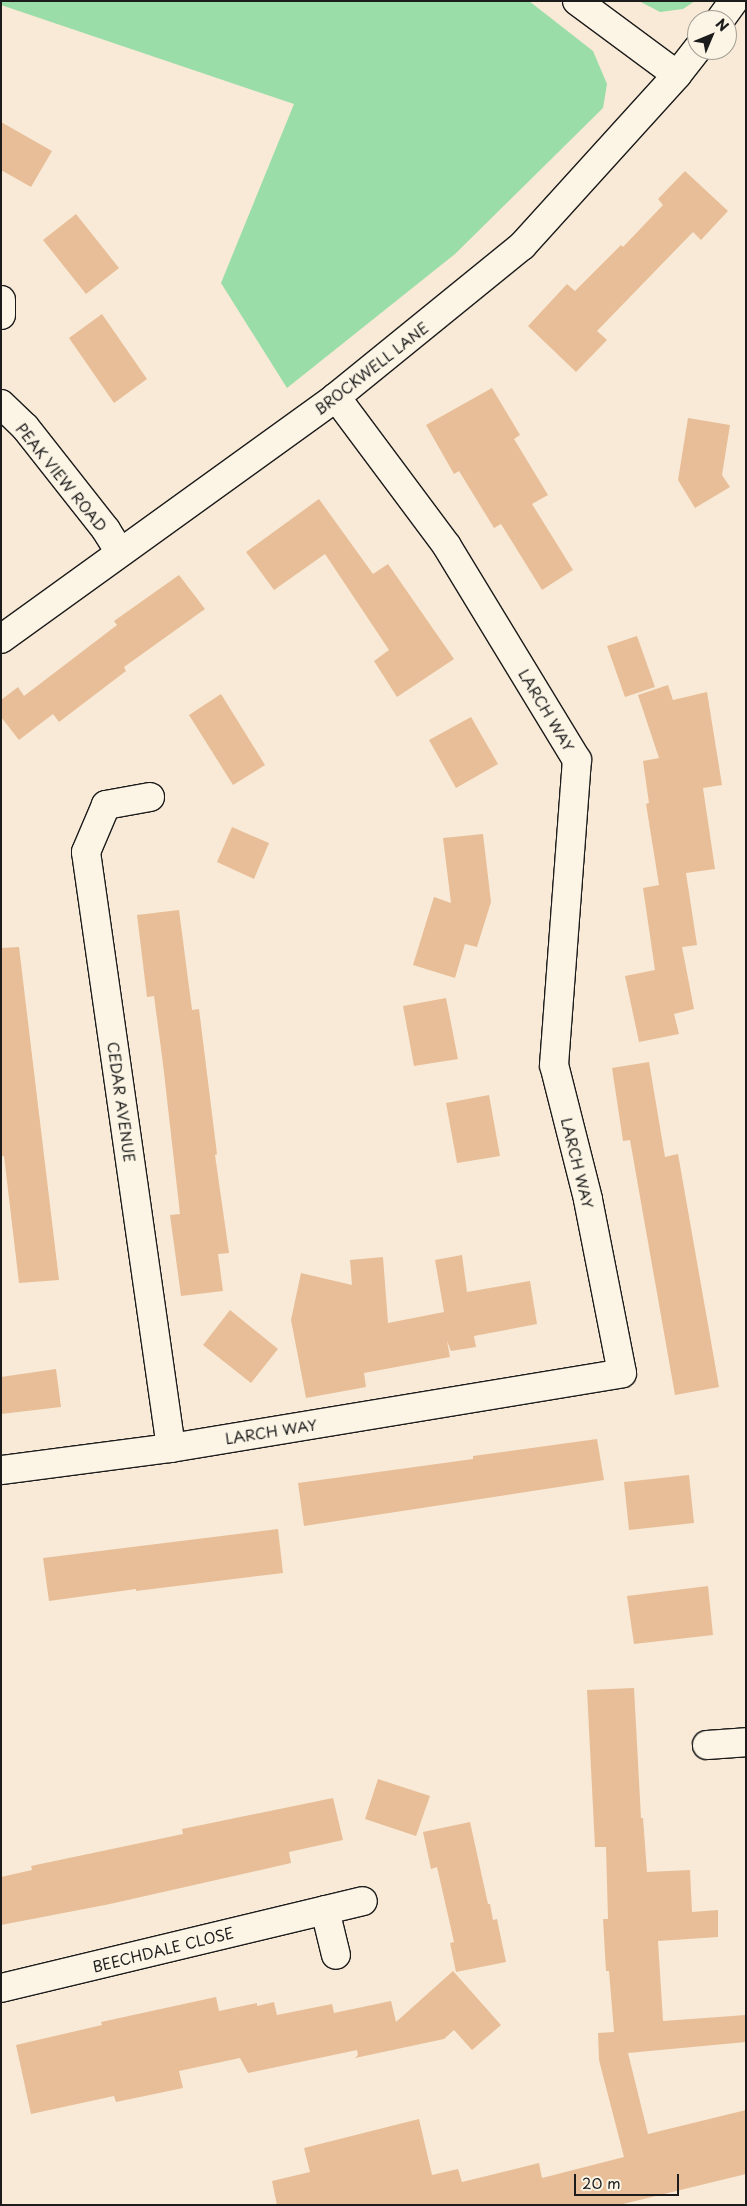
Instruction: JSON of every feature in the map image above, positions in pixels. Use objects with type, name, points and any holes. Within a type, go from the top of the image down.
[{"type":"street","points":[[577,1],[677,75]]},
{"type":"street","name":"BROCKWELL LANE","points":[[1,638],[336,398],[522,246],[689,60]]},
{"type":"street","points":[[1,300],[1,315]]},
{"type":"street","name":"LARCH WAY","points":[[1,1470],[171,1448],[622,1373],[588,1199],[554,1065],[577,760],[447,546],[336,398]]},
{"type":"street","name":"PEAK VIEW ROAD","points":[[1,404],[25,427],[120,552]]},
{"type":"street","name":"CEDAR AVENUE","points":[[150,797],[106,804],[86,852],[171,1448]]},
{"type":"street","points":[[707,1744],[746,1742]]},
{"type":"street","name":"BEECHDALE CLOSE","points":[[1,1988],[363,1901]]},
{"type":"street","points":[[324,1910],[336,1955]]},
{"type":"green space","points":[[1,1],[529,1],[593,51],[607,84],[603,108],[455,254],[287,388],[221,283],[294,104],[1,5]]},
{"type":"green space","points":[[639,1],[695,1],[683,9],[660,12]]},
{"type":"building","points":[[1,122],[52,151],[31,187],[1,170]]},
{"type":"building","points":[[685,171],[728,211],[701,240],[693,232],[597,331],[607,340],[576,372],[528,326],[567,284],[575,291],[621,245],[623,247],[663,205],[658,199]]},
{"type":"building","points":[[76,214],[119,268],[86,294],[43,240]]},
{"type":"building","points":[[102,314],[147,379],[114,403],[69,338]]},
{"type":"building","points":[[492,388],[520,435],[514,439],[548,495],[532,504],[573,570],[542,590],[501,524],[494,528],[459,471],[454,474],[426,425]]},
{"type":"building","points":[[688,418],[730,425],[722,475],[730,487],[695,508],[678,480]]},
{"type":"building","points":[[319,499],[373,574],[388,564],[454,659],[397,697],[374,661],[389,650],[325,554],[274,590],[246,552]]},
{"type":"building","points":[[179,575],[205,609],[124,667],[126,671],[59,722],[53,714],[19,740],[1,717],[1,700],[18,687],[24,696],[117,625],[114,621]]},
{"type":"building","points":[[637,636],[655,687],[625,697],[607,646]]},
{"type":"building","points":[[668,685],[673,700],[707,692],[722,785],[703,788],[715,869],[686,873],[697,945],[682,947],[694,1009],[674,1014],[679,1034],[639,1042],[625,976],[655,970],[643,888],[659,885],[646,804],[649,803],[643,761],[659,758],[638,695]]},
{"type":"building","points":[[221,694],[265,765],[233,785],[189,715]]},
{"type":"building","points":[[471,717],[498,764],[456,788],[429,740]]},
{"type":"building","points":[[232,827],[269,843],[254,879],[217,862]]},
{"type":"building","points":[[483,834],[491,902],[477,947],[465,944],[455,978],[413,965],[434,897],[451,903],[443,838]]},
{"type":"building","points":[[179,910],[192,1010],[199,1009],[217,1154],[215,1155],[229,1253],[218,1254],[223,1291],[181,1296],[170,1215],[180,1214],[163,1064],[154,996],[147,997],[137,915]]},
{"type":"building","points":[[19,947],[59,1280],[19,1283],[4,1156],[1,1156],[1,948]]},
{"type":"building","points":[[446,998],[458,1059],[414,1066],[403,1006]]},
{"type":"building","points":[[649,1062],[665,1157],[678,1154],[719,1387],[675,1395],[630,1140],[623,1141],[612,1068]]},
{"type":"building","points":[[489,1095],[500,1156],[457,1163],[446,1103]]},
{"type":"building","points":[[462,1255],[467,1292],[530,1281],[537,1324],[474,1336],[476,1347],[451,1351],[447,1341],[450,1357],[364,1373],[366,1387],[306,1398],[291,1320],[301,1273],[352,1285],[350,1260],[383,1257],[388,1323],[444,1312],[435,1260]]},
{"type":"building","points":[[230,1310],[278,1349],[251,1383],[203,1345]]},
{"type":"building","points":[[56,1369],[61,1407],[1,1414],[1,1377]]},
{"type":"building","points":[[597,1439],[604,1480],[304,1526],[298,1483],[473,1459],[473,1456]]},
{"type":"building","points":[[689,1475],[694,1523],[629,1530],[624,1482]]},
{"type":"building","points":[[278,1529],[283,1573],[136,1591],[136,1589],[49,1601],[43,1558]]},
{"type":"building","points":[[708,1586],[713,1635],[634,1644],[627,1596]]},
{"type":"building","points":[[634,1688],[641,1818],[643,1818],[647,1872],[690,1870],[692,1912],[718,1910],[718,1937],[658,1941],[663,2021],[746,2015],[746,2042],[628,2053],[648,2134],[746,2110],[746,2174],[619,2205],[277,2205],[272,2181],[310,2172],[304,2148],[419,2119],[432,2175],[458,2169],[462,2182],[539,2163],[542,2178],[624,2157],[599,2060],[598,2033],[614,2032],[609,1971],[606,1971],[603,1919],[608,1919],[606,1847],[595,1847],[587,1690]]},
{"type":"building","points":[[378,1779],[430,1796],[416,1836],[365,1819]]},
{"type":"building","points":[[333,1798],[343,1840],[289,1852],[291,1863],[110,1904],[1,1925],[1,1877],[32,1870],[31,1866],[183,1834],[182,1829]]},
{"type":"building","points":[[470,1822],[488,1904],[490,1904],[493,1920],[497,1919],[506,1962],[456,1972],[450,1943],[454,1942],[437,1867],[431,1869],[423,1832]]},
{"type":"building","points":[[453,1971],[501,2025],[472,2050],[454,2030],[444,2039],[355,2058],[358,2055],[357,2050],[248,2073],[240,2058],[179,2071],[183,2088],[116,2102],[114,2096],[31,2114],[16,2045],[102,2025],[101,2022],[216,1997],[219,2011],[257,2003],[257,2006],[274,2002],[277,2015],[332,2004],[334,2013],[391,2001],[396,2022]]}]
